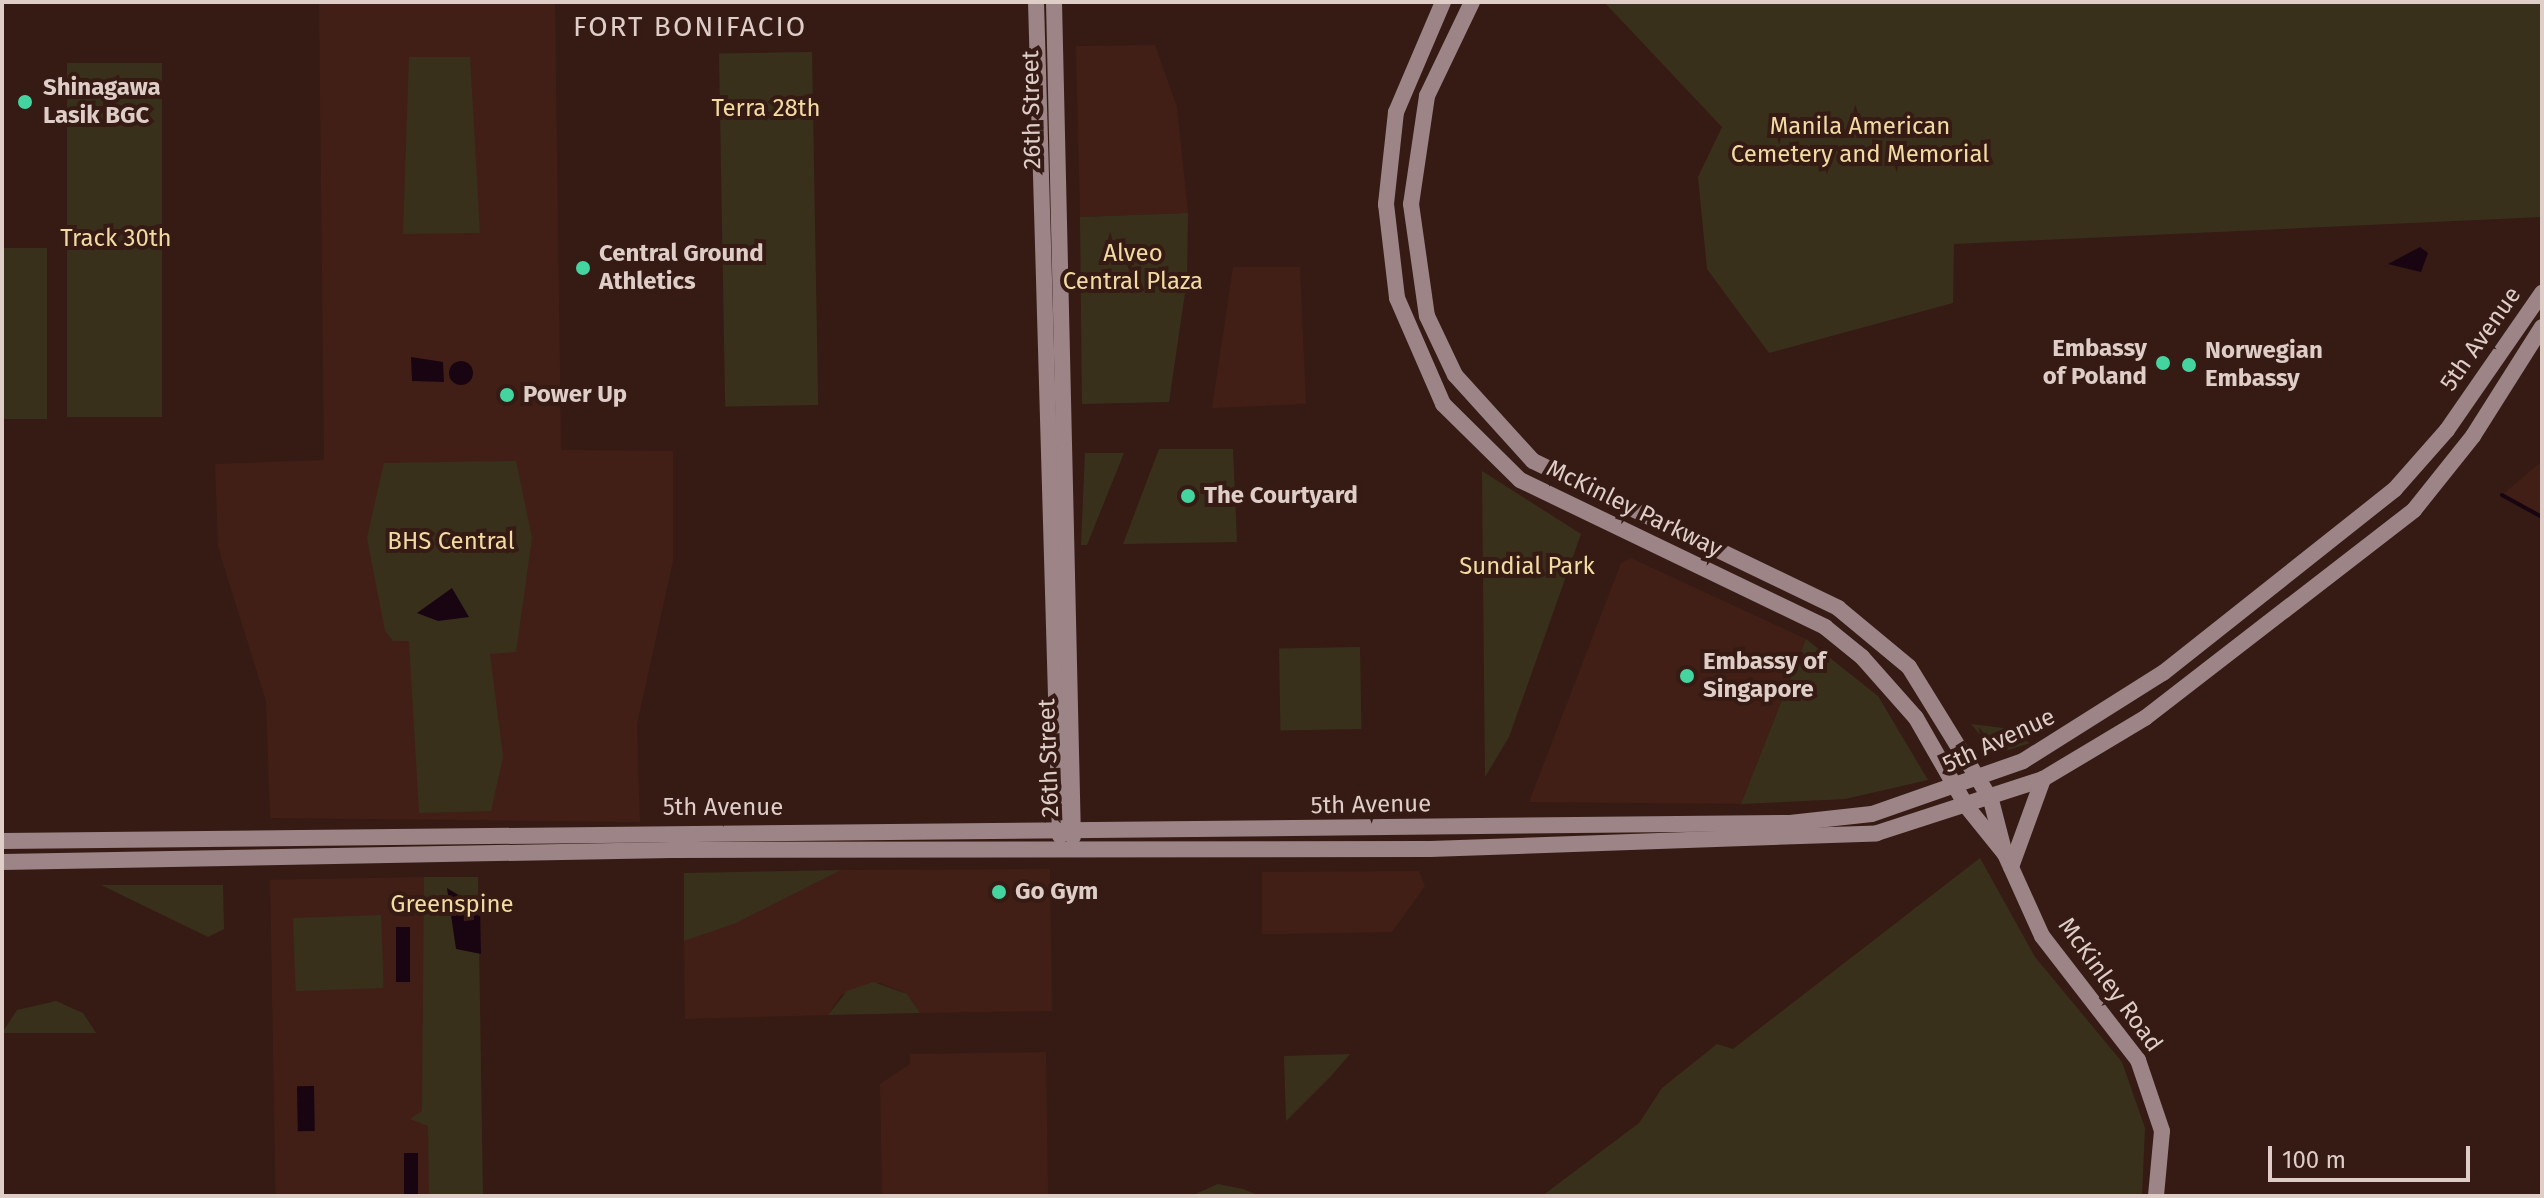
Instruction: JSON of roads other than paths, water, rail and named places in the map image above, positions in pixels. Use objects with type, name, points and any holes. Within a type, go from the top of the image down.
[{"type":"main road","name":"26th Street","points":[[1036,2],[1055,829],[1069,850]]},
{"type":"main road","name":"26th Street","points":[[1054,2],[1075,829],[1069,850]]},
{"type":"main road","name":"McKinley Parkway","points":[[1443,2],[1396,112],[1386,204],[1397,298],[1443,404],[1520,480],[1825,627],[1889,684],[1967,807]]},
{"type":"main road","name":"McKinley Parkway","points":[[1472,2],[1427,96],[1411,204],[1427,316],[1463,388],[1511,442],[1562,478],[1800,588],[1879,638],[1936,702],[1981,780]]},
{"type":"main road","name":"5th Avenue","points":[[2,841],[1790,823],[1872,814],[1981,780],[2129,698],[2365,516],[2427,457],[2542,293]]},
{"type":"main road","name":"5th Avenue","points":[[2,862],[1804,840],[1877,833],[1991,800],[2043,779],[2145,718],[2414,510],[2473,436],[2542,327]]},
{"type":"main road","points":[[2008,860],[2043,779]]},
{"type":"main road","name":"McKinley Road","points":[[1981,780],[1991,800],[2008,860],[2053,954],[2138,1060],[2162,1131],[2156,1196]]},
{"type":"main road","name":"McKinley Road","points":[[1967,807],[2008,860]]},
{"type":"waterway","points":[[2502,495],[2542,517]]},
{"type":"place","name":"Shinagawa Lasik BGC","points":[[25,102]]},
{"type":"place","name":"Central Ground Athletics","points":[[583,268]]},
{"type":"place","name":"Embassy of Poland","points":[[2163,363]]},
{"type":"place","name":"Norwegian Embassy","points":[[2189,365]]},
{"type":"place","name":"Power Up","points":[[507,395]]},
{"type":"place","name":"The Courtyard","points":[[1188,496]]},
{"type":"place","name":"Embassy of Singapore","points":[[1687,676]]},
{"type":"place","name":"Go Gym","points":[[999,892]]},
{"type":"district","name":"FORT BONIFACIO","points":[[690,27]]},
{"type":"park label","name":"Terra 28th","points":[[766,109]]},
{"type":"park label","name":"Manila American Cemetery and Memorial","points":[[1860,141]]},
{"type":"park label","name":"Track 30th","points":[[116,239]]},
{"type":"park label","name":"Alveo Central Plaza","points":[[1133,268]]},
{"type":"park label","name":"BHS Central","points":[[451,542]]},
{"type":"park label","name":"Sundial Park","points":[[1527,567]]},
{"type":"park label","name":"Greenspine","points":[[452,905]]}]
